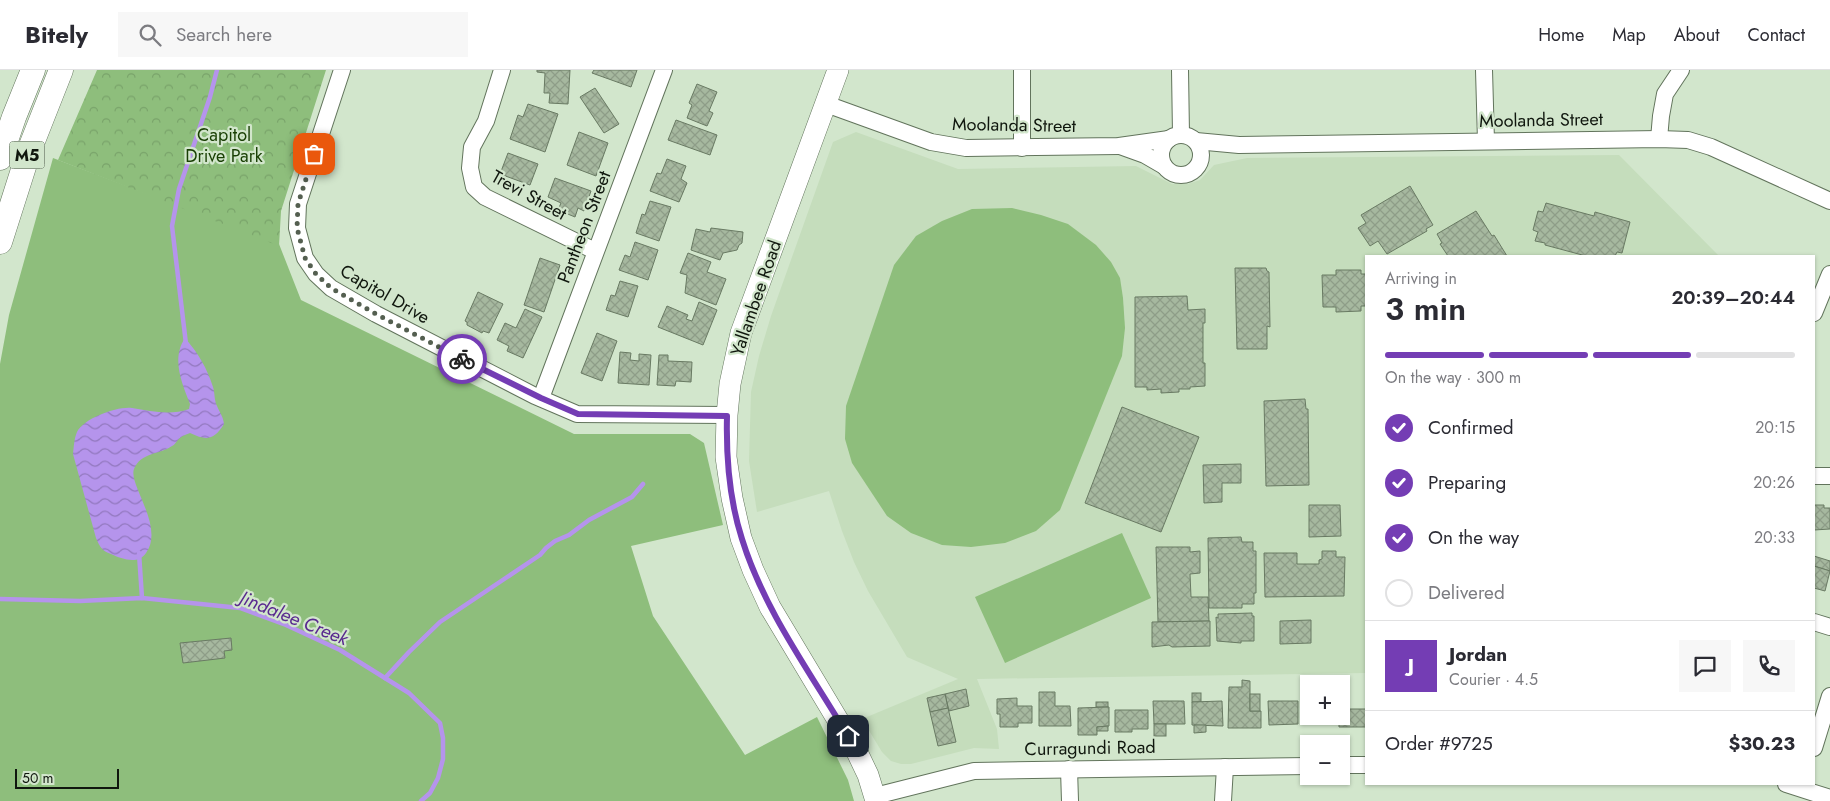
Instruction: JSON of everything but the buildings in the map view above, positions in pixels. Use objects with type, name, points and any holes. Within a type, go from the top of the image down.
[{"type":"highway","name":"M5","points":[[0,158],[33,70]]},
{"type":"highway","name":"M5","points":[[0,242],[29,151],[61,70]]},
{"type":"main road","name":"Yallambee Road","points":[[838,70],[740,333],[730,384],[726,457],[732,498],[741,538],[753,570],[770,607],[857,752],[876,799]]},
{"type":"street","name":"Capitol Drive","points":[[342,70],[298,204],[297,228],[305,258],[316,274],[331,288],[376,314],[541,398],[578,414],[727,416]]},
{"type":"street","name":"Trevi Street","points":[[502,70],[486,121],[472,147],[470,168],[474,187],[494,202],[595,251]]},
{"type":"street","name":"Pantheon Street","points":[[541,398],[664,70]]},
{"type":"street","points":[[1022,70],[1022,148]]},
{"type":"street","points":[[1180,70],[1182,138],[1202,154],[1201,161],[1193,171],[1181,175],[1169,172],[1164,166],[1161,153],[1162,147],[1182,138]]},
{"type":"street","points":[[1484,70],[1486,141]]},
{"type":"street","points":[[1659,139],[1665,94],[1681,70]]},
{"type":"street","name":"Moolanda Street","points":[[826,104],[931,142],[966,148],[1119,146],[1182,138],[1239,145],[1688,140],[1711,147],[1830,201]]},
{"type":"street","name":"Moolanda Street","points":[[1201,161],[1239,145]]},
{"type":"street","name":"Moolanda Street","points":[[1119,146],[1145,155],[1164,166]]},
{"type":"street","points":[[1815,311],[1828,285]]},
{"type":"street","points":[[1815,476],[1830,476]]},
{"type":"street","points":[[1815,622],[1830,627]]},
{"type":"street","points":[[1815,745],[1830,696]]},
{"type":"street","points":[[1350,765],[1365,765]]},
{"type":"street","name":"Curragundi Road","points":[[876,799],[974,771],[1300,766]]},
{"type":"street","points":[[1223,801],[1225,767]]},
{"type":"street","points":[[1069,769],[1070,801]]},
{"type":"street","points":[[1803,786],[1830,798]]},
{"type":"shaded area","points":[[856,132],[958,169],[1136,166],[1172,184],[1188,184],[1200,180],[1214,165],[1247,158],[1619,155],[1718,255],[1365,255],[1365,673],[977,679],[997,729],[999,749],[974,748],[911,764],[901,764],[891,761],[882,752],[862,719],[958,679],[907,657],[868,591],[854,562],[829,491],[757,512],[749,461],[751,392],[759,356],[771,316],[833,142]]},
{"type":"green space","name":"Capitol Drive Park","points":[[97,70],[326,70],[281,211],[279,246],[58,160]]},
{"type":"green space","points":[[53,158],[279,244],[301,300],[574,434],[690,434],[704,443],[723,525],[631,546],[653,616],[745,755],[817,717],[848,780],[854,801],[0,801],[0,364],[9,315]]},
{"type":"green space","points":[[1012,208],[1068,224],[1096,245],[1111,262],[1120,278],[1123,298],[1125,328],[1122,356],[1060,510],[1036,531],[1005,543],[971,547],[942,545],[911,533],[887,516],[852,463],[845,439],[846,406],[894,265],[916,236],[942,221],[972,209]]},
{"type":"green space","points":[[1122,533],[1151,598],[1005,663],[975,597]]},
{"type":"water","points":[[185,338],[198,355],[208,373],[214,389],[216,404],[224,424],[210,438],[189,433],[167,449],[146,457],[137,464],[134,469],[134,476],[149,519],[151,543],[143,557],[134,560],[125,559],[103,550],[96,538],[73,454],[75,437],[81,427],[87,422],[102,414],[118,409],[132,408],[168,413],[189,409],[190,404],[181,379],[178,363],[181,346]]},
{"type":"waterway","points":[[186,344],[172,226],[179,189],[210,97],[217,70]]},
{"type":"waterway","points":[[385,678],[440,622],[540,555],[555,541],[569,535],[589,520],[632,497],[643,484]]},
{"type":"waterway","points":[[139,553],[142,598]]},
{"type":"waterway","name":"Jindalee Creek","points":[[0,599],[80,601],[142,598],[240,608],[286,625],[340,650],[409,693],[440,723],[443,738],[443,759],[438,778],[430,793],[421,801]]},
{"type":"way so far","points":[[314,154],[298,204],[297,228],[305,258],[316,274],[331,288],[462,359]]},
{"type":"route","points":[[462,359],[578,414],[727,416],[726,457],[732,498],[741,538],[753,570],[770,607],[848,736]]}]
